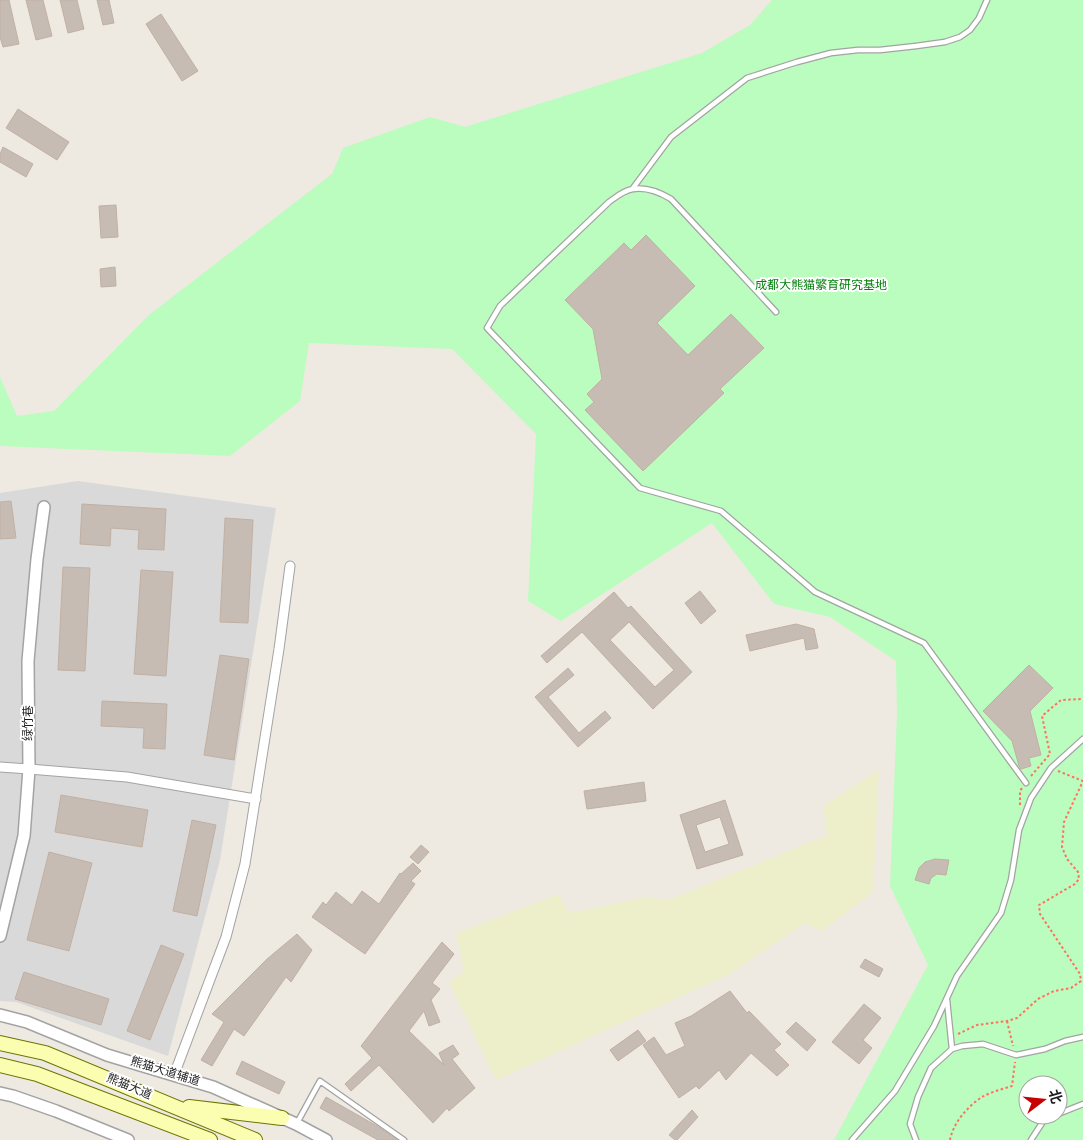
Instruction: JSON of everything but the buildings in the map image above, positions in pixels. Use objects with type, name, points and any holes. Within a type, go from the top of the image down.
[{"type":"main road","name":"熊猫大道","points":[[0,1043],[45,1052],[255,1140]]},
{"type":"main road","name":"熊猫大道","points":[[0,1065],[37,1074],[210,1140]]},
{"type":"main road","points":[[172,1105],[282,1118]]},
{"type":"street","name":"绿竹巷","points":[[0,936],[24,836],[29,768],[28,661],[37,559],[44,508]]},
{"type":"street","points":[[174,1075],[226,937],[245,864],[290,566]]},
{"type":"street","points":[[0,768],[29,768],[127,777],[256,799]]},
{"type":"street","name":"熊猫大道辅道","points":[[0,1015],[27,1022],[108,1055],[213,1086],[296,1124],[326,1140]]},
{"type":"street","points":[[0,1094],[12,1096],[56,1111],[128,1140]]},
{"type":"lane","points":[[634,188],[671,137],[747,78],[831,53],[880,50],[945,42],[960,37],[970,30],[979,18],[987,0]]},
{"type":"lane","points":[[776,312],[671,199],[660,193],[634,188],[621,193],[608,202],[500,306],[488,328],[640,488],[722,511],[815,592],[924,644],[1026,782]]},
{"type":"lane","points":[[852,1140],[895,1091],[934,1026],[957,976],[1001,913],[1011,880],[1019,830],[1032,798],[1052,768],[1083,739]]},
{"type":"lane","points":[[947,1000],[952,1049]]},
{"type":"lane","points":[[916,1140],[910,1124],[918,1097],[931,1068],[952,1049],[983,1044],[1016,1055],[1083,1037]]},
{"type":"lane","points":[[296,1124],[320,1081],[404,1140]]},
{"type":"lane","points":[[1068,1110],[1083,1104]]},
{"type":"lane","points":[[1031,1140],[1041,1125]]},
{"type":"path","points":[[1019,811],[1020,791],[1050,754],[1042,716],[1061,700],[1083,699]]},
{"type":"path","points":[[950,1038],[977,1025],[1017,1018],[1038,999],[1054,991],[1072,988],[1081,981],[1080,974],[1040,914],[1039,905],[1075,884],[1079,878],[1078,872],[1067,858],[1062,847],[1064,822],[1083,781],[1052,768]]},
{"type":"path","points":[[950,1140],[952,1132],[965,1112],[983,1097],[1012,1086],[1016,1055],[1007,1021]]},
{"type":"shaded area","points":[[78,481],[276,508],[220,860],[168,1056],[16,1002],[0,1001],[0,493]]},
{"type":"green space","name":"成都大熊猫繁育研究基地","points":[[772,0],[1083,0],[1083,1140],[834,1140],[928,965],[890,886],[897,714],[896,661],[830,617],[774,604],[712,523],[561,621],[528,601],[536,434],[452,349],[309,343],[300,401],[230,456],[0,446],[0,377],[17,416],[54,411],[149,315],[332,174],[343,148],[430,117],[465,127],[702,53],[750,25]]},
{"type":"green space","points":[[879,770],[873,892],[822,931],[805,923],[728,975],[496,1080],[449,982],[464,971],[456,933],[559,894],[569,913],[647,897],[669,900],[827,835],[823,806]]}]
